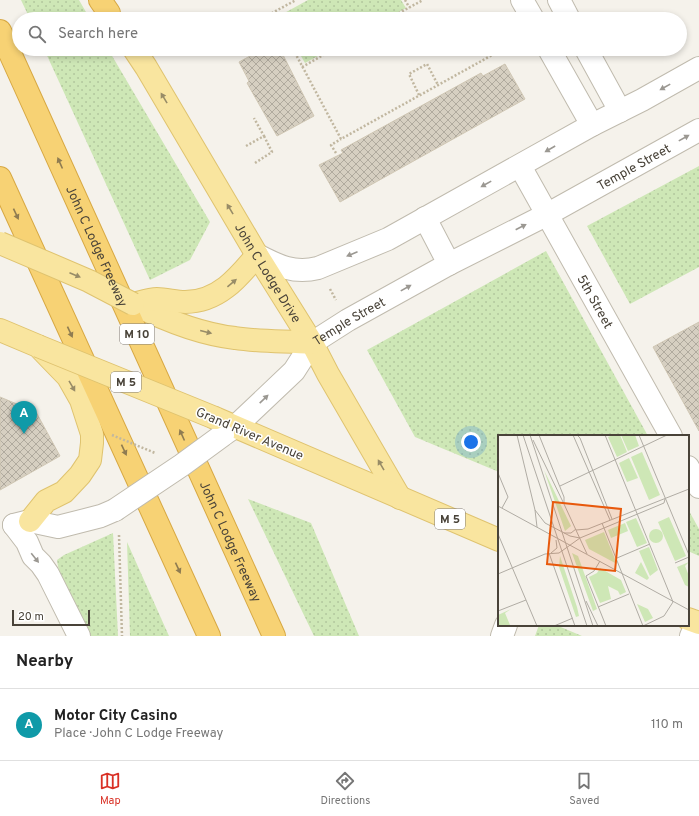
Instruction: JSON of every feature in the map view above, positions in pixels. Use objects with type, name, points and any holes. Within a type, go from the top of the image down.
[{"type":"highway","name":"John C Lodge Freeway","points":[[0,31],[274,636]]},
{"type":"highway","points":[[0,178],[209,636]]},
{"type":"main road","name":"John C Lodge Drive","points":[[139,56],[312,343],[328,374],[400,498]]},
{"type":"main road","points":[[0,244],[89,281],[133,304],[169,320],[206,333],[235,338],[312,343]]},
{"type":"main road","points":[[133,304],[156,299],[185,302],[200,300],[215,295],[239,277],[258,255]]},
{"type":"main road","name":"Grand River Avenue","points":[[0,330],[225,426],[498,540]]},
{"type":"main road","points":[[15,525],[46,501],[64,492],[80,475],[90,460],[92,434],[81,400],[68,377],[38,346]]},
{"type":"street","points":[[522,0],[529,12]]},
{"type":"street","points":[[559,0],[565,12]]},
{"type":"street","points":[[553,56],[592,125]]},
{"type":"street","points":[[590,56],[620,111]]},
{"type":"street","points":[[258,255],[278,266],[306,271],[318,268],[388,239],[592,125],[699,68]]},
{"type":"street","name":"Temple Street","points":[[15,525],[58,527],[101,516],[115,510],[182,465],[225,426],[294,371],[312,343],[348,320],[449,264],[548,214],[699,130]]},
{"type":"street","name":"5th Street","points":[[520,166],[670,435]]},
{"type":"street","points":[[424,218],[449,264]]},
{"type":"street","points":[[689,469],[699,487]]},
{"type":"street","points":[[15,525],[33,556],[48,574],[79,636]]},
{"type":"street","points":[[502,636],[506,626]]},
{"type":"path","points":[[273,12],[296,0]]},
{"type":"path","points":[[406,0],[409,7]]},
{"type":"path","points":[[401,12],[423,0]]},
{"type":"path","points":[[297,56],[341,139]]},
{"type":"path","points":[[302,66],[321,56]]},
{"type":"path","points":[[336,153],[331,144],[490,56]]},
{"type":"path","points":[[419,95],[409,74],[427,64],[438,85]]},
{"type":"path","points":[[254,118],[272,152],[255,163]]},
{"type":"path","points":[[246,146],[264,136]]},
{"type":"path","points":[[329,288],[338,304]]},
{"type":"path","points":[[112,435],[155,454]]},
{"type":"path","points":[[119,533],[122,636]]},
{"type":"green space","points":[[21,0],[79,0],[86,12],[27,12]]},
{"type":"green space","points":[[308,0],[401,0],[406,8],[399,12],[286,12]]},
{"type":"green space","points":[[47,56],[112,56],[210,222],[190,260],[150,280]]},
{"type":"green space","points":[[301,56],[318,56],[305,63]]},
{"type":"green space","points":[[699,166],[699,267],[630,304],[587,226]]},
{"type":"green space","points":[[546,251],[647,435],[498,435],[498,472],[415,437],[367,350]]},
{"type":"green space","points":[[248,499],[311,523],[359,636],[314,636]]},
{"type":"green space","points":[[689,511],[699,529],[699,556],[689,551]]},
{"type":"green space","points":[[113,533],[118,636],[91,636],[86,629],[65,586],[58,568],[57,560],[64,555]]},
{"type":"green space","points":[[127,542],[169,636],[130,636]]},
{"type":"green space","points":[[539,626],[558,626],[582,636],[535,636]]},
{"type":"building","points":[[250,56],[284,56],[314,116],[277,136],[247,83],[249,81],[239,62]]},
{"type":"building","points":[[505,64],[525,99],[340,202],[319,165],[343,153],[341,150],[481,73],[483,76]]},
{"type":"building","points":[[699,322],[699,431],[653,347]]},
{"type":"building","points":[[0,397],[36,412],[60,456],[0,490]]},
{"type":"place","name":"Motor City Casino","points":[[24,434]]}]
